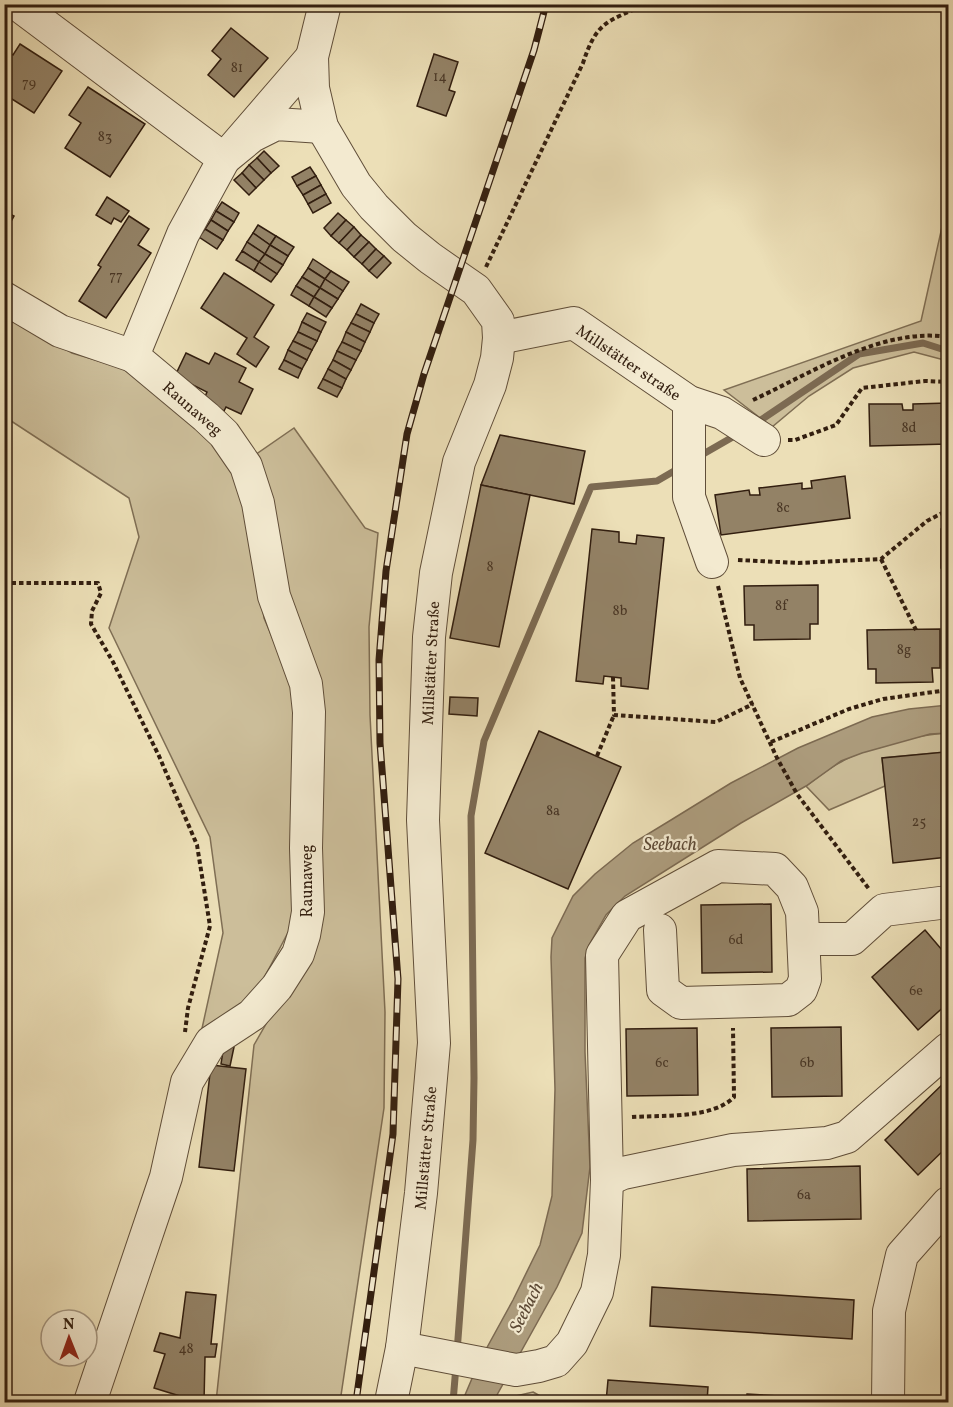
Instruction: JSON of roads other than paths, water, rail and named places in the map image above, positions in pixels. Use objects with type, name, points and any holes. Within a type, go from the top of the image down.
[{"type":"street","points":[[17,4],[224,159]]},
{"type":"street","name":"Millstätter Straße","points":[[325,4],[312,57],[313,88],[322,127],[356,185],[382,215],[421,251],[476,290],[498,321],[499,338],[490,386],[457,472],[436,573],[429,637],[423,820],[434,1043],[422,1193],[402,1348],[391,1402]]},
{"type":"street","points":[[133,356],[183,234],[224,159],[312,57]]},
{"type":"street","points":[[224,159],[252,136],[276,124],[322,127]]},
{"type":"street","name":"Raunaweg","points":[[4,298],[60,331],[133,356],[224,435],[246,466],[258,503],[274,596],[306,684],[309,712],[306,848],[308,912],[298,954],[277,987],[252,1015],[211,1042],[187,1082],[166,1177],[90,1402]]},
{"type":"street","name":"Millstätter straße","points":[[499,338],[574,323],[689,416],[722,413],[764,440]]},
{"type":"street","points":[[689,416],[689,496],[712,562]]},
{"type":"street","points":[[402,1348],[516,1370],[556,1361],[572,1343],[597,1292],[604,1255],[607,1180],[602,955],[627,916],[718,866],[775,869],[792,887],[802,912],[806,979],[801,990],[788,1000],[681,1003],[663,990],[660,930]]},
{"type":"street","points":[[804,939],[852,939],[885,910],[948,902]]},
{"type":"street","points":[[607,1180],[624,1173],[732,1150],[827,1143],[847,1137],[948,1049]]},
{"type":"street","points":[[888,1402],[889,1311],[903,1255],[948,1203]]},
{"type":"water","name":"Seebach","points":[[948,705],[948,733],[930,734],[841,761],[806,786],[741,823],[625,896],[606,915],[589,945],[585,958],[585,1052],[590,1167],[582,1233],[557,1287],[493,1402],[462,1402],[479,1362],[540,1245],[552,1196],[555,1089],[552,938],[573,896],[595,874],[633,843],[731,783],[798,748],[872,717],[909,709]]},
{"type":"waterway","points":[[755,424],[859,354],[923,343],[948,351]]},
{"type":"waterway","points":[[698,457],[738,434]]},
{"type":"waterway","points":[[457,1352],[473,1140],[471,816],[484,741],[591,487],[657,481],[681,467]]},
{"type":"waterway","points":[[453,1402],[456,1366]]},
{"type":"railway","points":[[356,1402],[393,1134],[398,979],[380,743],[379,660],[386,571],[407,434],[424,374],[534,50],[546,4]]}]
